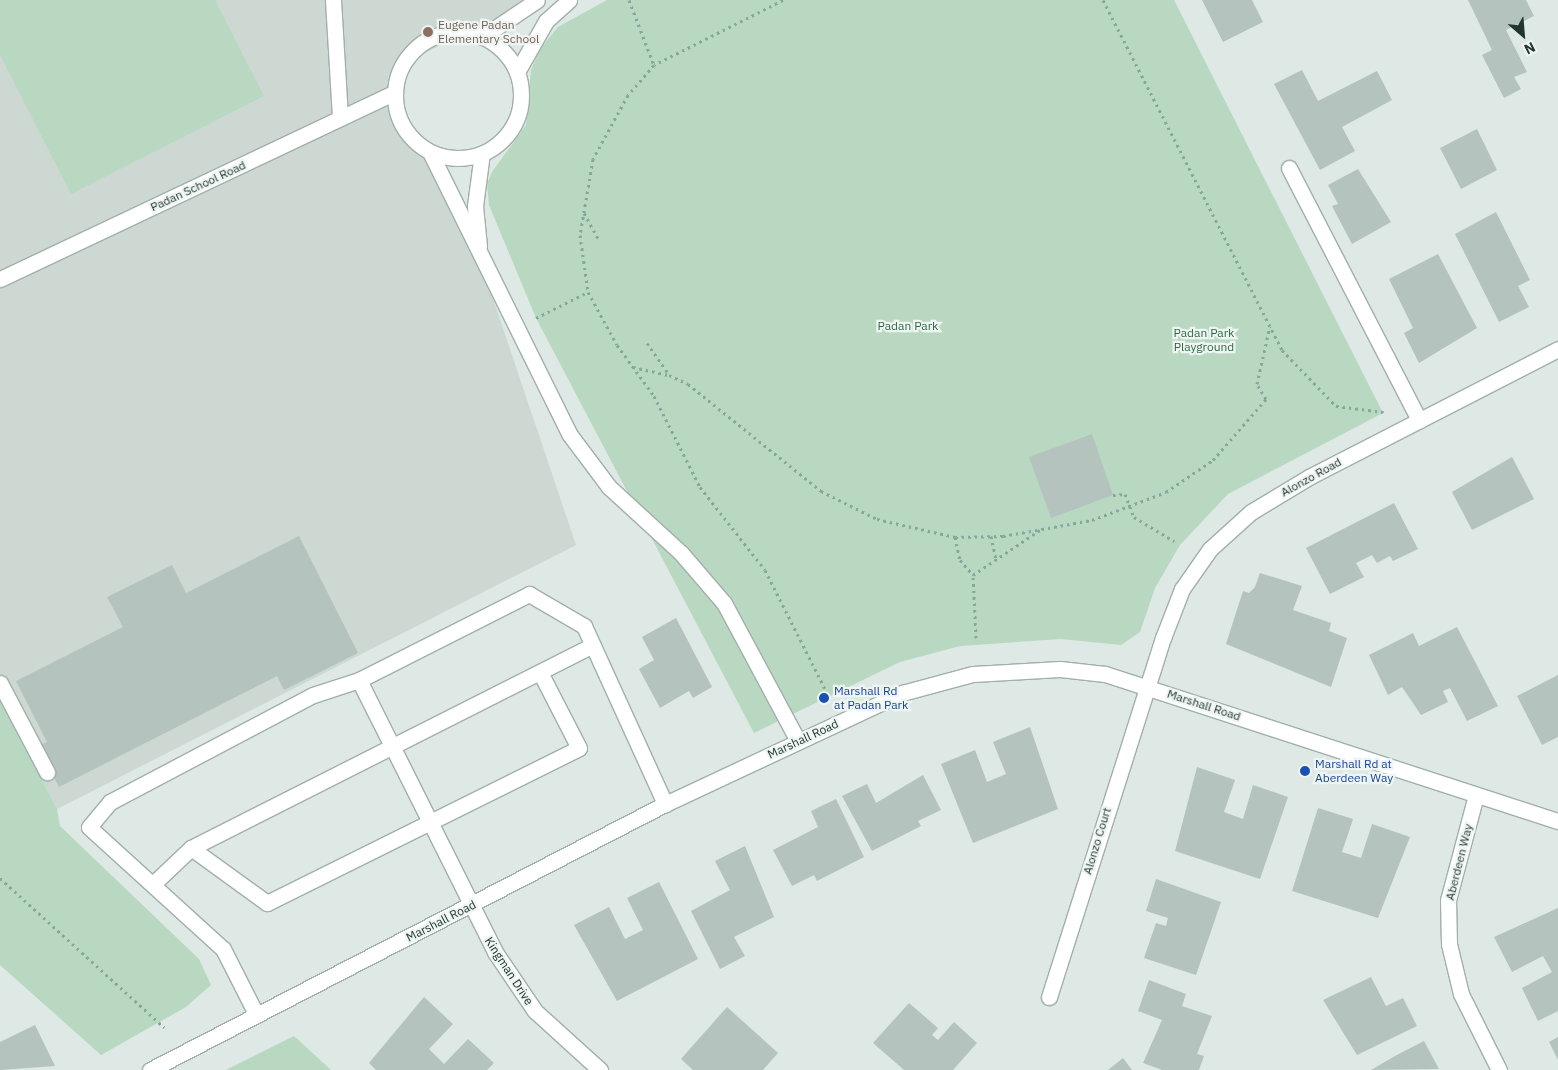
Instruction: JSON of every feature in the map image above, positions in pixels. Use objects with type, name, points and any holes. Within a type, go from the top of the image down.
[{"type":"street","points":[[333,0],[340,118]]},
{"type":"street","points":[[482,37],[537,0]]},
{"type":"street","points":[[516,72],[546,21],[569,0]]},
{"type":"street","points":[[431,154],[465,158],[482,153],[508,133],[516,119],[521,87],[516,72],[509,58],[482,37],[447,33],[431,39],[404,62],[395,92],[402,125],[431,154],[480,260],[570,435],[609,487],[681,553],[724,603],[798,741]]},
{"type":"street","name":"Padan School Road","points":[[0,279],[395,92]]},
{"type":"street","points":[[480,260],[475,206],[482,153]]},
{"type":"street","points":[[1289,168],[1419,420]]},
{"type":"street","name":"Alonzo Road","points":[[1148,686],[1182,589],[1230,529],[1309,477],[1558,349]]},
{"type":"street","points":[[256,1014],[223,949],[89,827],[110,802],[313,695],[359,680],[529,594],[584,626],[665,804]]},
{"type":"street","points":[[152,884],[191,848],[593,646]]},
{"type":"street","name":"Marshall Road","points":[[150,1070],[256,1014],[471,906],[665,804],[902,693],[973,674],[1060,669],[1105,674],[1148,686],[1558,821]]},
{"type":"street","points":[[191,848],[267,903],[579,748],[540,672]]},
{"type":"street","name":"Kingman Drive","points":[[359,680],[471,906],[522,995],[600,1070]]},
{"type":"street","points":[[0,683],[47,772]]},
{"type":"street","name":"Alonzo Court","points":[[1049,997],[1148,686]]},
{"type":"street","name":"Aberdeen Way","points":[[1476,795],[1448,900],[1449,944],[1461,994],[1499,1070]]},
{"type":"path","points":[[629,0],[654,65]]},
{"type":"path","points":[[783,0],[654,65],[628,95],[593,160],[580,235],[588,292],[633,366],[654,396],[700,487],[765,570],[826,691]]},
{"type":"path","points":[[1103,0],[1270,326],[1304,377],[1336,406],[1383,413],[1409,400]]},
{"type":"path","points":[[584,213],[599,240]]},
{"type":"path","points":[[536,318],[588,292]]},
{"type":"path","points":[[647,343],[670,374],[821,491],[877,519],[955,538],[991,536],[1092,520],[1166,492],[1213,460],[1246,427],[1266,399],[1257,384],[1270,326]]},
{"type":"path","points":[[633,366],[670,374]]},
{"type":"path","points":[[1113,496],[1125,494],[1134,517],[1174,541]]},
{"type":"path","points":[[973,575],[1041,529]]},
{"type":"path","points":[[991,536],[996,559]]},
{"type":"path","points":[[955,538],[960,560],[973,575],[976,638]]},
{"type":"path","points":[[0,878],[164,1027]]},
{"type":"shaded area","points":[[0,0],[533,0],[404,63],[397,78],[397,111],[411,138],[431,154],[480,260],[576,545],[57,809],[0,700]]},
{"type":"green space","points":[[0,0],[215,0],[264,96],[71,194],[0,55]]},
{"type":"green space","name":"Padan Park","points":[[607,0],[1174,0],[1383,413],[1228,494],[1180,545],[1155,588],[1140,632],[1121,645],[1061,639],[960,646],[900,662],[754,733],[536,318],[489,205],[487,184],[492,172],[526,125],[531,70],[540,49],[558,27]]},
{"type":"green space","points":[[0,700],[57,809],[60,826],[199,959],[211,985],[186,1007],[101,1055],[0,965]]},
{"type":"green space","points":[[294,1036],[331,1070],[226,1070]]},
{"type":"building","points":[[1202,0],[1252,0],[1263,22],[1223,42]]},
{"type":"building","points":[[1468,0],[1526,0],[1534,16],[1506,30],[1527,72],[1514,77],[1521,89],[1504,98],[1482,55],[1492,50]]},
{"type":"building","points":[[1302,70],[1318,101],[1377,71],[1392,100],[1342,127],[1355,151],[1320,170],[1274,84]]},
{"type":"building","points":[[1477,129],[1497,170],[1461,189],[1440,148]]},
{"type":"building","points":[[1358,169],[1391,222],[1352,244],[1332,206],[1338,204],[1328,185]]},
{"type":"building","points":[[1496,212],[1530,280],[1518,286],[1529,307],[1499,322],[1455,234]]},
{"type":"building","points":[[1438,254],[1477,328],[1419,363],[1404,333],[1413,328],[1389,279]]},
{"type":"building","points":[[1092,434],[1113,495],[1051,518],[1029,457]]},
{"type":"building","points":[[1512,457],[1534,499],[1472,530],[1452,492]]},
{"type":"building","points":[[1394,503],[1418,549],[1393,561],[1390,556],[1377,563],[1372,555],[1356,563],[1364,577],[1330,594],[1306,548]]},
{"type":"building","points":[[299,536],[358,653],[284,690],[277,676],[59,787],[38,746],[47,742],[16,681],[123,627],[107,597],[172,565],[186,593]]},
{"type":"building","points":[[1260,573],[1302,586],[1293,610],[1331,623],[1329,631],[1347,638],[1331,687],[1226,644],[1243,591],[1249,593],[1255,587]]},
{"type":"building","points":[[676,618],[712,687],[693,698],[689,691],[660,708],[639,669],[654,660],[642,637]]},
{"type":"building","points":[[1457,627],[1498,706],[1467,721],[1450,688],[1443,691],[1448,702],[1421,715],[1402,687],[1388,695],[1369,655],[1413,633],[1419,646]]},
{"type":"building","points":[[1558,675],[1558,737],[1542,745],[1517,696]]},
{"type":"building","points":[[1030,727],[1058,809],[973,843],[941,764],[975,750],[987,782],[1006,774],[993,742]]},
{"type":"building","points":[[1197,767],[1235,780],[1224,812],[1243,819],[1253,785],[1288,797],[1260,879],[1175,851]]},
{"type":"building","points":[[923,775],[941,810],[918,821],[921,826],[872,851],[842,796],[867,784],[876,803]]},
{"type":"building","points":[[836,799],[864,857],[817,881],[814,875],[792,886],[773,850],[818,827],[811,811]]},
{"type":"building","points":[[1318,808],[1353,819],[1342,852],[1361,858],[1372,824],[1410,837],[1378,918],[1292,891]]},
{"type":"building","points":[[745,846],[774,917],[734,937],[745,956],[720,969],[691,911],[730,890],[715,861]]},
{"type":"building","points":[[1156,879],[1221,902],[1196,975],[1144,958],[1156,923],[1166,926],[1168,918],[1146,911]]},
{"type":"building","points":[[659,882],[698,959],[617,1001],[574,925],[609,907],[625,939],[643,930],[627,898]]},
{"type":"building","points":[[1558,908],[1558,1011],[1538,1021],[1522,988],[1552,972],[1543,956],[1512,972],[1494,937]]},
{"type":"building","points":[[1371,977],[1386,1006],[1403,998],[1417,1026],[1357,1055],[1323,1000]]},
{"type":"building","points":[[1149,980],[1186,994],[1182,1006],[1212,1016],[1197,1054],[1204,1056],[1199,1070],[1162,1070],[1143,1063],[1162,1020],[1138,1011]]},
{"type":"building","points":[[424,997],[453,1024],[429,1049],[444,1064],[468,1039],[494,1063],[487,1070],[376,1070],[369,1063]]},
{"type":"building","points":[[909,1003],[938,1028],[932,1035],[938,1040],[954,1022],[977,1043],[953,1070],[904,1070],[873,1043]]},
{"type":"building","points":[[727,1007],[778,1053],[763,1070],[693,1070],[681,1059]]},
{"type":"building","points":[[35,1025],[55,1066],[0,1070],[0,1042]]},
{"type":"building","points":[[1558,1037],[1558,1060],[1549,1042]]},
{"type":"building","points":[[1424,1041],[1439,1069],[1371,1070],[1395,1056]]},
{"type":"building","points":[[1123,1058],[1132,1070],[1108,1070]]},
{"type":"place","name":"Eugene Padan Elementary School","points":[[428,32]]},
{"type":"place","name":"Marshall Rd at Padan Park","points":[[824,698]]},
{"type":"place","name":"Marshall Rd at Aberdeen Way","points":[[1305,771]]},
{"type":"park label","name":"Padan Park Playground","points":[[1204,340]]}]
